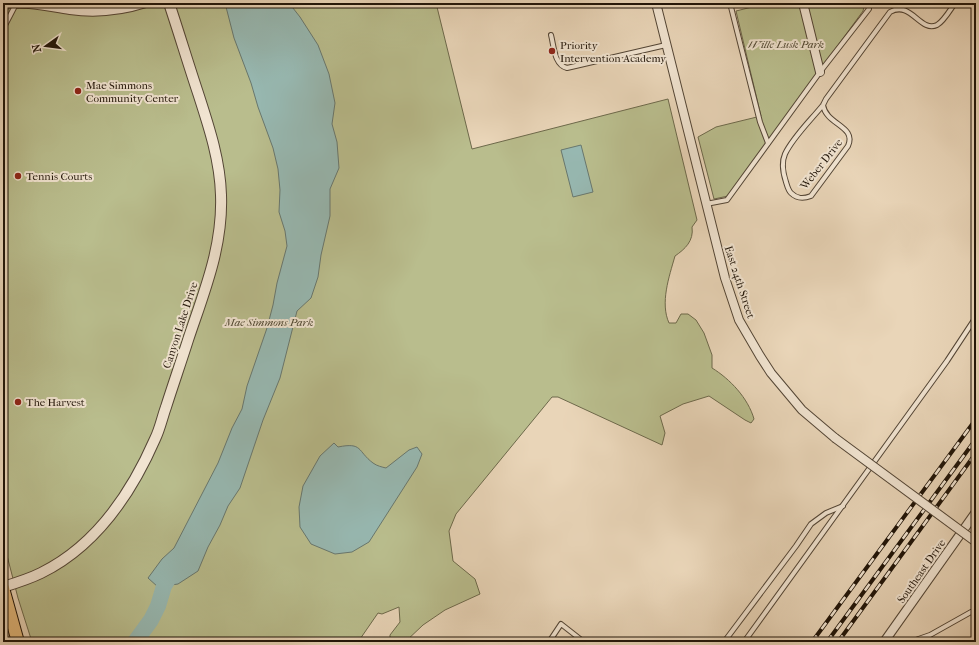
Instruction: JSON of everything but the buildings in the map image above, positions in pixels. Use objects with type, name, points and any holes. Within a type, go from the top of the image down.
[{"type":"main road","points":[[3,587],[18,642]]},
{"type":"street","points":[[3,5],[46,5],[70,10],[101,12],[130,8],[146,3]]},
{"type":"street","name":"Canyon Lake Drive","points":[[3,587],[40,574],[57,565],[75,552],[92,538],[108,519],[124,496],[156,438],[213,265],[221,218],[221,194],[218,166],[212,136],[169,3]]},
{"type":"street","name":"East 24th Street","points":[[656,3],[725,278],[739,320],[760,356],[787,393],[802,410],[835,438],[976,542]]},
{"type":"street","points":[[803,3],[820,72]]},
{"type":"street","name":"Southeast Drive","points":[[884,642],[976,512]]},
{"type":"lane","points":[[730,3],[760,122],[768,143]]},
{"type":"lane","points":[[706,204],[728,200],[820,72],[869,9],[867,3]]},
{"type":"lane","name":"Weber Drive","points":[[823,105],[826,115],[850,135],[850,141],[848,146],[810,196],[804,199],[797,197],[790,192],[783,174],[782,164],[784,155],[823,105],[890,12],[899,8],[905,9],[928,26],[934,26],[938,25],[955,3]]},
{"type":"lane","points":[[3,29],[16,4]]},
{"type":"lane","points":[[551,35],[558,62],[567,68],[666,45]]},
{"type":"lane","points":[[744,642],[947,361],[976,318]]},
{"type":"lane","points":[[724,642],[811,524],[826,513],[843,506]]},
{"type":"lane","points":[[910,642],[930,635],[971,612],[976,611]]},
{"type":"lane","points":[[549,642],[561,624],[584,642]]},
{"type":"green space","name":"Mae Simmons Park","points":[[3,3],[436,3],[472,149],[668,99],[697,220],[692,227],[692,236],[688,244],[675,256],[666,290],[666,315],[669,323],[676,323],[681,314],[688,314],[696,320],[704,333],[712,355],[712,368],[732,383],[738,390],[751,411],[754,419],[751,423],[745,420],[709,396],[683,404],[660,416],[665,433],[662,445],[558,397],[552,397],[456,514],[449,531],[453,561],[475,579],[480,594],[445,610],[423,625],[405,642],[390,642],[390,635],[400,622],[399,607],[382,614],[378,613],[358,642],[32,642],[18,598],[3,540]]},
{"type":"green space","name":"Wille Lusk Park","points":[[768,3],[865,3],[863,11],[728,196],[714,199],[698,137],[716,127],[761,116],[736,11]]},
{"type":"water","points":[[225,3],[289,3],[300,17],[318,45],[329,74],[335,103],[332,124],[337,142],[339,168],[330,189],[330,216],[321,255],[318,277],[311,298],[297,311],[280,378],[263,420],[240,488],[228,506],[198,571],[178,584],[158,587],[148,578],[162,559],[174,548],[218,463],[232,428],[242,409],[247,386],[267,328],[287,246],[285,231],[279,212],[280,190],[278,169],[273,148],[234,38]]},
{"type":"water","points":[[581,145],[593,192],[573,197],[561,150]]},
{"type":"water","points":[[334,443],[338,447],[356,447],[373,463],[386,468],[409,450],[417,447],[422,454],[417,467],[369,542],[352,552],[335,554],[311,544],[300,527],[299,507],[303,486],[320,456]]},
{"type":"waterway","points":[[135,642],[151,620],[158,606],[164,586],[175,568]]},
{"type":"railway","points":[[812,642],[976,419]]},
{"type":"railway","points":[[827,642],[976,439]]},
{"type":"railway","points":[[838,642],[976,453]]},
{"type":"place","name":"Priority Intervention Academy","points":[[552,51]]},
{"type":"place","name":"Mae Simmons Community Center","points":[[78,91]]},
{"type":"place","name":"Tennis Courts","points":[[18,176]]},
{"type":"place","name":"The Harvest","points":[[18,402]]}]
